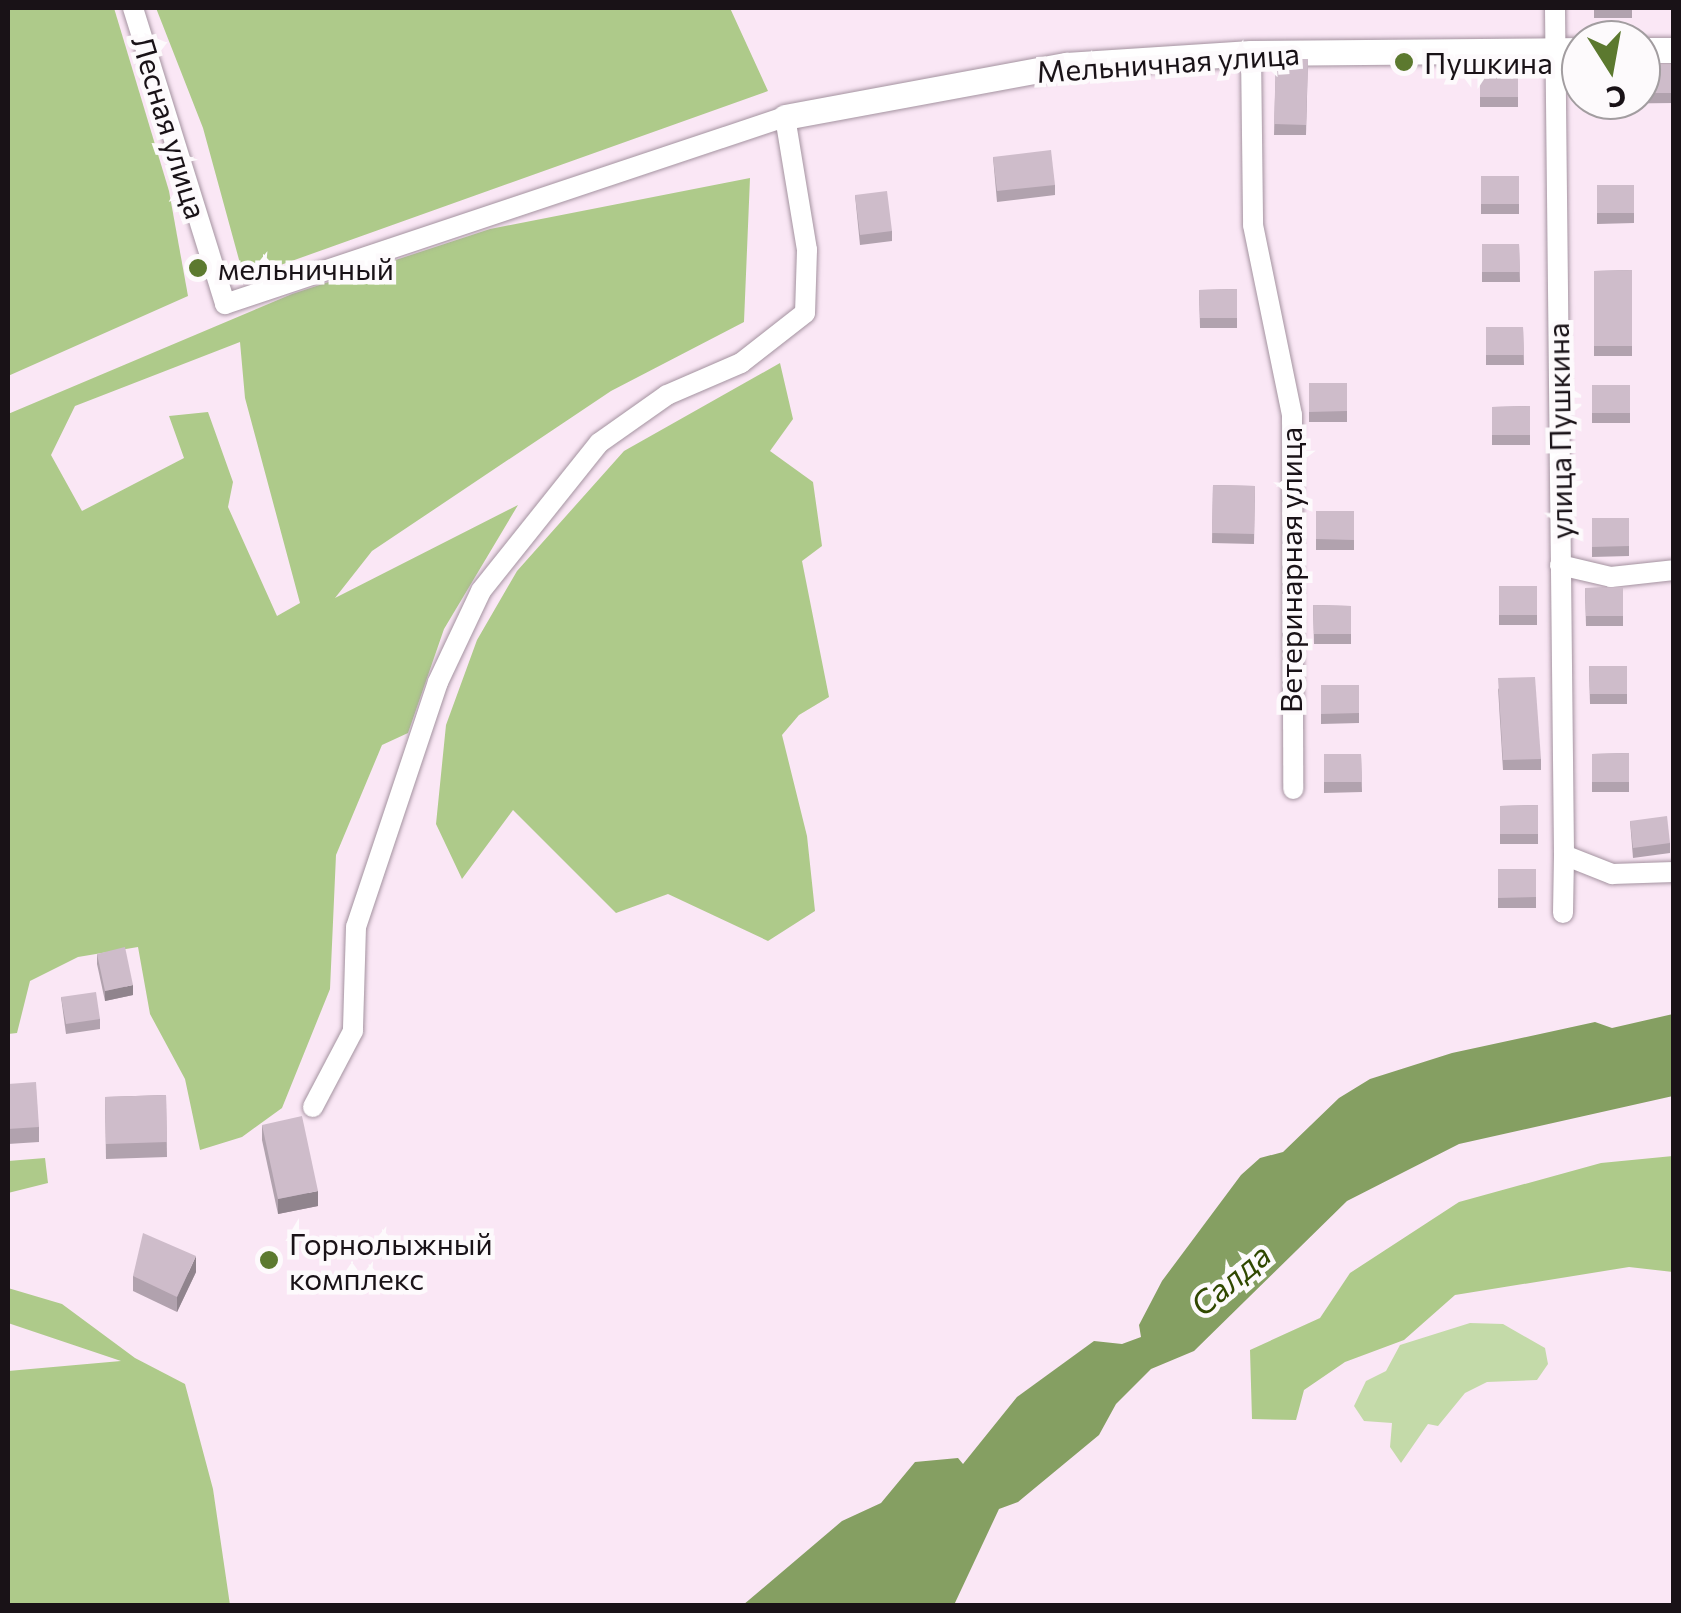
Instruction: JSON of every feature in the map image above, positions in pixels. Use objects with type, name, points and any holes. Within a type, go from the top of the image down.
[{"type":"street","name":"Лесная улица","points":[[133,8],[225,304],[785,117]]},
{"type":"street","name":"Мельничная улица","points":[[785,117],[1066,65],[1251,54],[1561,50]]},
{"type":"street","name":"Ветеринарная улица","points":[[1251,54],[1252,226],[1292,415],[1294,790]]},
{"type":"street","points":[[312,1107],[353,1031],[356,927],[438,682],[481,591],[599,443],[667,395],[741,363],[806,313],[807,250],[785,117]]},
{"type":"street","name":"улица Пушкина","points":[[1563,913],[1560,565],[1567,120]]},
{"type":"street","points":[[1560,565],[1611,577],[1674,570]]},
{"type":"street","points":[[1564,855],[1612,874],[1674,872]]},
{"type":"shaded area","points":[[8,8],[114,8],[169,191],[188,296],[8,376]]},
{"type":"shaded area","points":[[156,8],[730,8],[768,91],[244,278],[203,128]]},
{"type":"shaded area","points":[[750,178],[744,322],[611,391],[372,551],[335,598],[518,505],[444,629],[408,733],[382,745],[336,855],[330,989],[282,1108],[242,1137],[200,1150],[185,1079],[150,1014],[138,947],[78,957],[30,981],[17,1033],[8,1034],[8,414],[292,294],[490,229]],"holes":[[[240,342],[245,398],[300,603],[277,616],[228,507],[233,482],[208,412],[169,416],[184,458],[82,511],[51,455],[75,406]]]},
{"type":"shaded area","points":[[780,363],[793,419],[770,451],[813,482],[822,546],[802,561],[829,697],[799,715],[782,735],[807,836],[815,911],[768,941],[668,894],[616,913],[513,810],[462,879],[436,824],[446,725],[477,640],[517,571],[624,451]]},
{"type":"shaded area","points":[[1673,1156],[1673,1272],[1629,1267],[1455,1295],[1404,1340],[1345,1362],[1304,1390],[1296,1420],[1252,1419],[1250,1350],[1320,1318],[1350,1273],[1459,1202],[1601,1163]]},
{"type":"shaded area","points":[[45,1158],[48,1183],[8,1193],[8,1161]]},
{"type":"shaded area","points":[[8,1288],[62,1304],[135,1358],[185,1384],[213,1489],[230,1605],[8,1605],[8,1371],[121,1361],[8,1323]]},
{"type":"shaded area","points":[[1470,1323],[1503,1324],[1545,1348],[1548,1364],[1537,1380],[1487,1382],[1465,1393],[1438,1426],[1428,1424],[1401,1463],[1390,1447],[1392,1423],[1364,1421],[1354,1406],[1366,1381],[1386,1371],[1400,1345]]},
{"type":"water","name":"Салда","points":[[1673,1014],[1673,1096],[1459,1144],[1347,1201],[1194,1351],[1151,1369],[1116,1404],[1099,1435],[1018,1502],[999,1509],[954,1605],[743,1605],[842,1521],[881,1503],[915,1462],[958,1458],[963,1464],[1017,1397],[1094,1341],[1122,1344],[1141,1337],[1139,1325],[1162,1281],[1241,1175],[1260,1158],[1283,1152],[1339,1098],[1370,1079],[1452,1053],[1595,1022],[1612,1028]]},
{"type":"building","points":[[1276,59],[1308,59],[1306,125],[1274,124]]},
{"type":"building","points":[[1661,65],[1674,65],[1674,93],[1661,93]]},
{"type":"building","points":[[1480,69],[1518,69],[1518,97],[1480,97]]},
{"type":"building","points":[[1051,150],[1055,185],[997,191],[993,157]]},
{"type":"building","points":[[1481,176],[1519,176],[1519,204],[1481,204]]},
{"type":"building","points":[[1597,185],[1634,185],[1634,213],[1597,213]]},
{"type":"building","points":[[887,191],[892,231],[860,235],[855,195]]},
{"type":"building","points":[[1482,244],[1519,244],[1520,272],[1482,272]]},
{"type":"building","points":[[1632,270],[1632,346],[1594,346],[1594,271]]},
{"type":"building","points":[[1237,289],[1237,318],[1200,318],[1199,290]]},
{"type":"building","points":[[1486,327],[1523,327],[1524,355],[1486,355]]},
{"type":"building","points":[[1309,383],[1347,383],[1347,411],[1309,412]]},
{"type":"building","points":[[1592,385],[1630,385],[1630,413],[1592,413]]},
{"type":"building","points":[[1530,406],[1530,435],[1492,435],[1492,407]]},
{"type":"building","points":[[1213,485],[1255,486],[1254,534],[1212,533]]},
{"type":"building","points":[[1316,511],[1354,511],[1354,540],[1316,539]]},
{"type":"building","points":[[1592,518],[1629,518],[1629,546],[1592,547]]},
{"type":"building","points":[[1499,586],[1537,586],[1537,615],[1499,615]]},
{"type":"building","points":[[1623,587],[1623,616],[1586,616],[1585,588]]},
{"type":"building","points":[[1313,605],[1351,606],[1351,634],[1314,634]]},
{"type":"building","points":[[1589,666],[1627,666],[1627,694],[1590,694]]},
{"type":"building","points":[[1535,677],[1541,759],[1503,760],[1498,678]]},
{"type":"building","points":[[1321,685],[1359,685],[1359,713],[1321,714]]},
{"type":"building","points":[[1629,753],[1629,782],[1592,782],[1592,754]]},
{"type":"building","points":[[1324,754],[1361,754],[1362,782],[1324,782]]},
{"type":"building","points":[[1538,805],[1538,834],[1500,834],[1500,806]]},
{"type":"building","points":[[1667,816],[1670,843],[1633,848],[1630,821]]},
{"type":"building","points":[[1498,869],[1536,869],[1536,897],[1498,898]]},
{"type":"building","points":[[125,947],[133,985],[105,991],[97,954]]},
{"type":"building","points":[[96,992],[100,1019],[66,1024],[61,997]]},
{"type":"building","points":[[36,1082],[39,1127],[8,1129],[8,1084]]},
{"type":"building","points":[[166,1095],[167,1142],[106,1144],[105,1097]]},
{"type":"building","points":[[302,1116],[318,1191],[278,1199],[262,1125]]},
{"type":"building","points":[[143,1233],[196,1256],[177,1297],[133,1276]]},
{"type":"place","name":"Пушкина","points":[[1404,62]]},
{"type":"place","name":"мельничный","points":[[198,268]]},
{"type":"place","name":"Горнолыжный комплекс","points":[[269,1260]]}]
